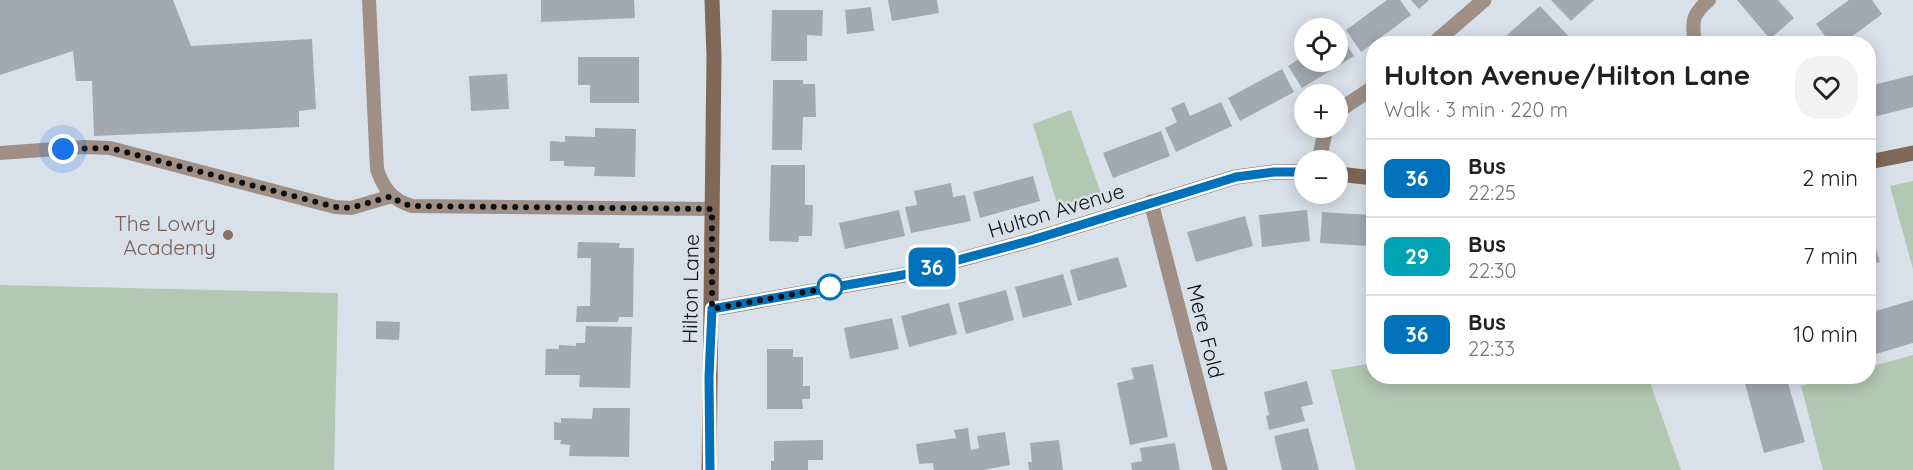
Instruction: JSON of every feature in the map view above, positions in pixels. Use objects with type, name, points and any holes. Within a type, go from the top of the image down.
[{"type":"street","name":"Hilton Lane","points":[[710,470],[709,377],[712,309],[714,57],[712,0]]},
{"type":"street","points":[[1442,36],[1484,0]]},
{"type":"street","points":[[1348,104],[1366,92]]},
{"type":"street","points":[[1876,161],[1913,153]]},
{"type":"street","name":"Hulton Avenue","points":[[712,309],[903,275],[1032,240],[1236,177],[1294,172]]},
{"type":"street","points":[[1348,175],[1366,177]]},
{"type":"street","name":"Mere Fold","points":[[1151,202],[1220,470]]},
{"type":"lane","points":[[369,0],[377,169],[384,188],[401,203],[412,206],[712,209]]},
{"type":"lane","points":[[1694,36],[1692,20],[1700,7],[1709,0]]},
{"type":"lane","points":[[0,153],[84,147],[110,148],[335,207],[351,208],[392,196]]},
{"type":"green space","points":[[1071,110],[1101,193],[1058,207],[1033,124]]},
{"type":"green space","points":[[1913,181],[1913,269],[1890,186]]},
{"type":"green space","points":[[0,285],[338,293],[334,470],[0,470]]},
{"type":"green space","points":[[1913,355],[1913,470],[1823,470],[1801,386],[1808,384],[1876,384],[1876,365]]},
{"type":"green space","points":[[1366,364],[1366,384],[1650,384],[1681,470],[1356,470],[1331,370]]},
{"type":"building","points":[[0,0],[173,0],[191,46],[312,39],[316,109],[299,111],[299,127],[94,136],[92,81],[76,81],[73,51],[0,75]]},
{"type":"building","points":[[541,0],[634,0],[635,18],[541,22]]},
{"type":"building","points":[[888,0],[937,0],[939,13],[892,21]]},
{"type":"building","points":[[1387,0],[1400,0],[1411,15],[1383,36],[1366,36],[1366,48],[1361,52],[1348,33],[1348,29]]},
{"type":"building","points":[[1411,0],[1429,0],[1419,9]]},
{"type":"building","points":[[1551,0],[1594,0],[1571,21]]},
{"type":"building","points":[[1737,0],[1778,0],[1794,18],[1773,36],[1767,36]]},
{"type":"building","points":[[1849,0],[1872,0],[1882,14],[1853,36],[1825,36],[1816,24]]},
{"type":"building","points":[[1540,6],[1568,36],[1506,36]]},
{"type":"building","points":[[871,7],[874,31],[847,34],[845,10]]},
{"type":"building","points":[[772,10],[823,10],[822,36],[807,35],[807,61],[771,61]]},
{"type":"building","points":[[1348,47],[1354,56],[1348,60]]},
{"type":"building","points":[[578,57],[639,57],[639,103],[590,103],[590,85],[578,85]]},
{"type":"building","points":[[1294,62],[1294,72],[1328,72],[1308,84],[1299,84],[1288,66]]},
{"type":"building","points":[[1282,69],[1294,92],[1240,121],[1228,98]]},
{"type":"building","points":[[507,74],[509,109],[471,111],[469,76]]},
{"type":"building","points":[[1913,75],[1913,107],[1876,116],[1876,84]]},
{"type":"building","points":[[773,80],[803,80],[803,84],[815,84],[816,117],[803,117],[802,150],[772,150]]},
{"type":"building","points":[[1184,102],[1190,116],[1221,102],[1232,126],[1176,152],[1165,128],[1177,122],[1171,108]]},
{"type":"building","points":[[595,128],[636,129],[635,177],[594,176],[595,167],[564,166],[564,161],[550,161],[550,141],[565,142],[565,136],[595,137]]},
{"type":"building","points":[[1161,131],[1170,156],[1113,178],[1103,153]]},
{"type":"building","points":[[771,165],[805,165],[805,205],[813,205],[812,236],[799,236],[798,242],[769,241]]},
{"type":"building","points":[[1033,176],[1040,201],[980,218],[973,192]]},
{"type":"building","points":[[951,183],[953,197],[965,195],[971,221],[911,233],[905,207],[917,205],[914,191]]},
{"type":"building","points":[[899,210],[905,236],[845,249],[839,223]]},
{"type":"building","points":[[1307,210],[1310,241],[1262,247],[1259,215]]},
{"type":"building","points":[[1322,212],[1366,215],[1366,246],[1320,243]]},
{"type":"building","points":[[1245,216],[1253,246],[1196,262],[1187,232]]},
{"type":"building","points":[[578,242],[620,243],[619,248],[634,248],[633,317],[619,317],[618,322],[576,322],[577,306],[590,306],[591,258],[577,258]]},
{"type":"building","points":[[1876,249],[1880,262],[1876,263]]},
{"type":"building","points":[[1118,257],[1127,287],[1078,301],[1070,270]]},
{"type":"building","points":[[1063,274],[1072,305],[1023,318],[1015,287]]},
{"type":"building","points":[[1006,290],[1014,320],[966,334],[958,303]]},
{"type":"building","points":[[1913,300],[1913,343],[1876,354],[1876,311]]},
{"type":"building","points":[[949,303],[957,334],[909,347],[901,316]]},
{"type":"building","points":[[892,318],[899,349],[850,359],[844,328]]},
{"type":"building","points":[[376,321],[400,322],[399,340],[376,339]]},
{"type":"building","points":[[586,326],[632,327],[630,388],[579,387],[580,375],[545,375],[546,349],[559,349],[559,345],[576,346],[576,343],[585,343]]},
{"type":"building","points":[[767,349],[793,349],[793,357],[803,357],[803,386],[810,386],[810,399],[802,399],[803,409],[767,409]]},
{"type":"building","points":[[1153,364],[1168,437],[1130,445],[1117,383],[1134,379],[1131,368]]},
{"type":"building","points":[[1307,381],[1313,404],[1301,407],[1305,421],[1269,430],[1266,416],[1269,415],[1264,392]]},
{"type":"building","points":[[1745,384],[1788,384],[1805,442],[1764,453]]},
{"type":"building","points":[[593,408],[630,408],[629,457],[569,456],[570,445],[560,444],[561,440],[554,440],[554,422],[561,423],[561,418],[592,419]]},
{"type":"building","points":[[968,428],[971,450],[979,448],[977,436],[1005,432],[1010,465],[983,470],[934,470],[933,463],[919,464],[916,444],[956,438],[954,430]]},
{"type":"building","points":[[1308,428],[1319,470],[1282,470],[1274,436]]},
{"type":"building","points":[[823,440],[823,460],[808,460],[808,470],[771,470],[771,461],[774,461],[774,441]]},
{"type":"building","points":[[1059,440],[1063,470],[1029,470],[1028,462],[1032,462],[1030,443]]},
{"type":"building","points":[[1175,443],[1180,470],[1132,470],[1131,463],[1142,461],[1140,448]]},
{"type":"bus line","name":"36","points":[[710,470],[709,377],[712,309],[903,275],[1032,240],[1236,177],[1294,172]]},
{"type":"place","name":"The Lowry Academy","points":[[228,235]]},
{"type":"route","points":[[63,149],[110,148],[335,207],[351,208],[392,196],[401,203],[412,206],[712,209],[712,309],[839,286],[830,287]]}]
